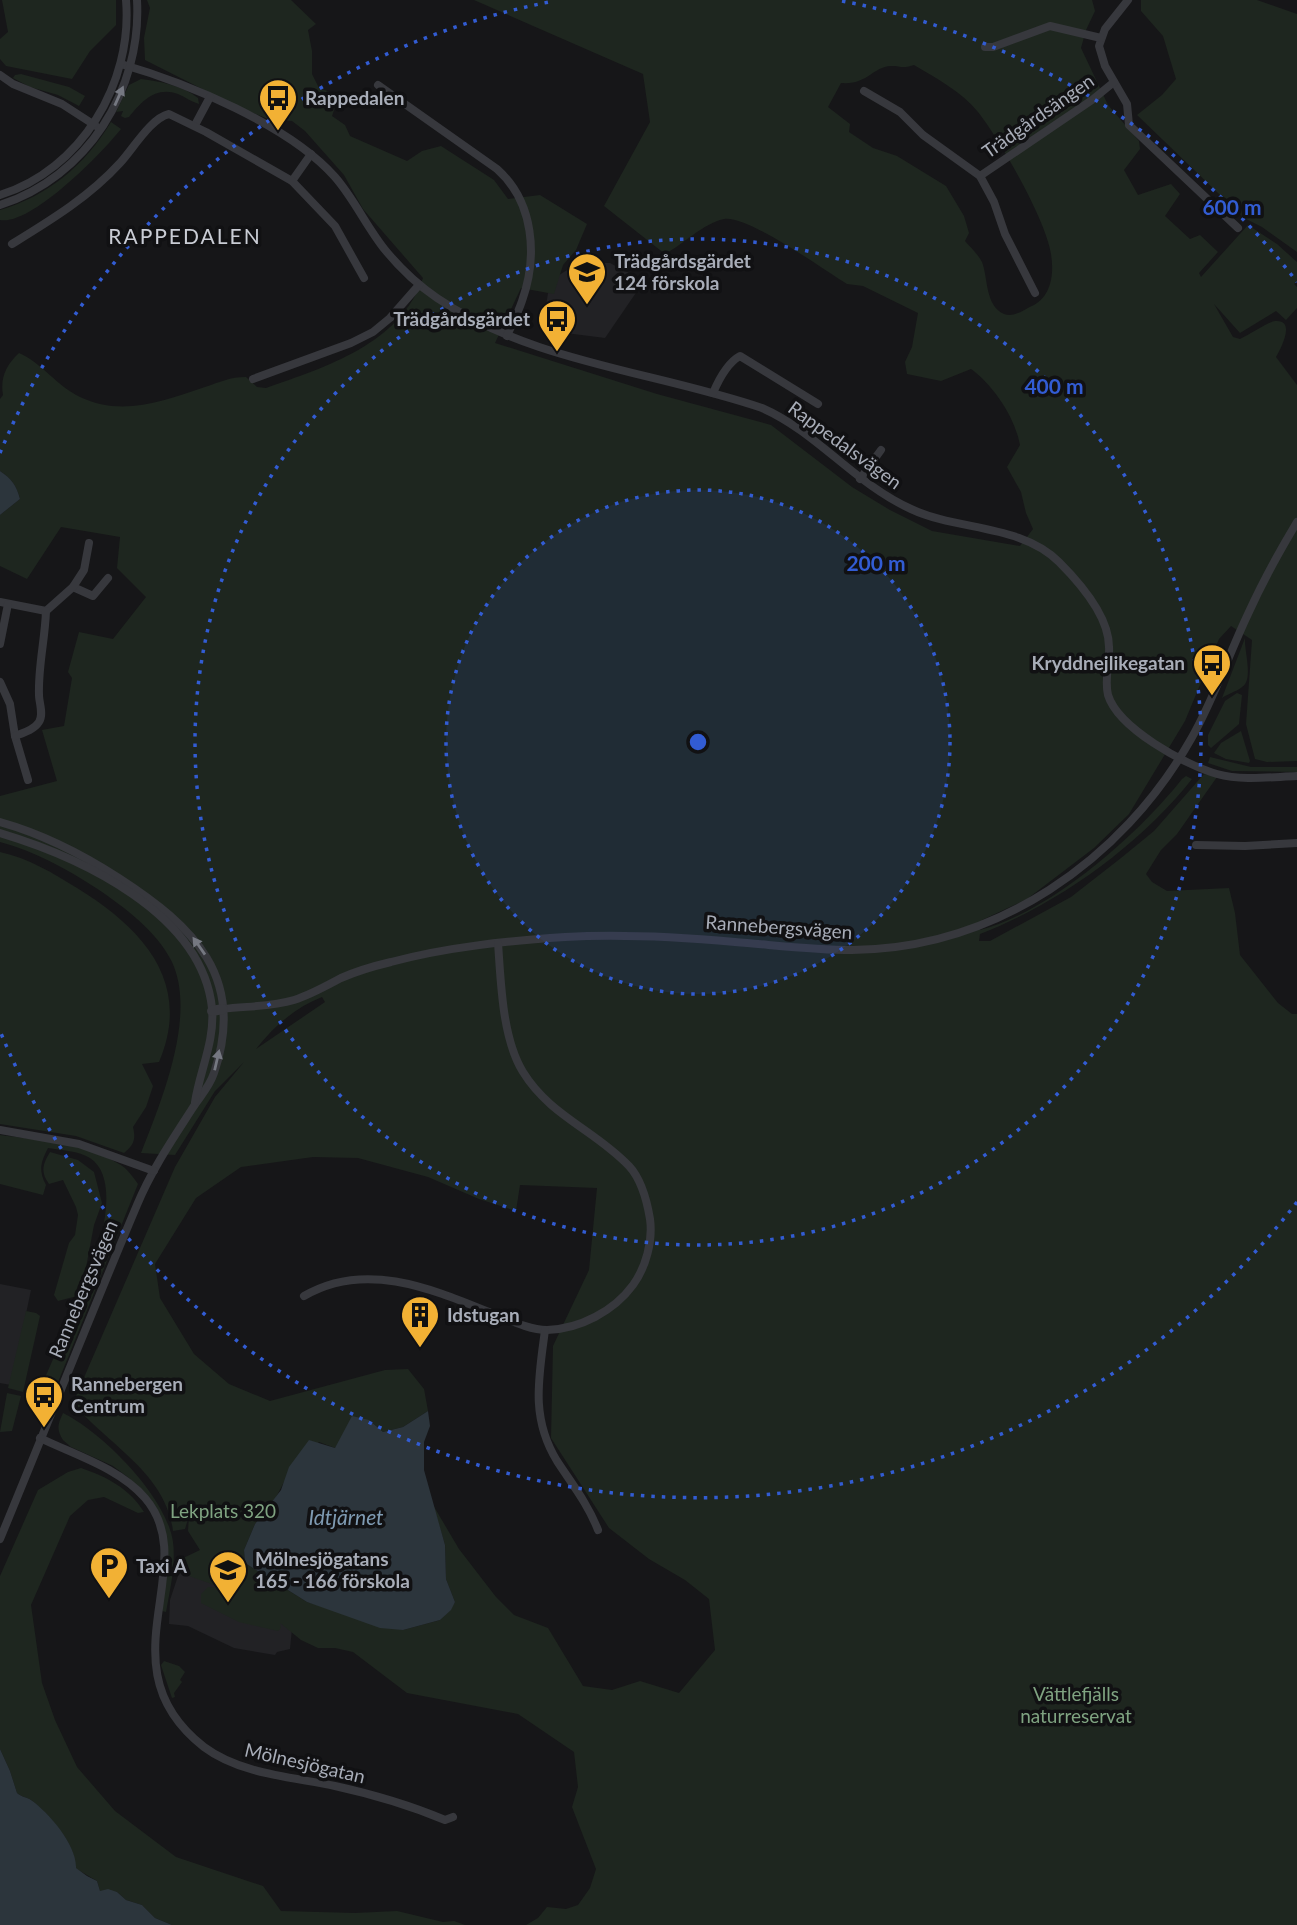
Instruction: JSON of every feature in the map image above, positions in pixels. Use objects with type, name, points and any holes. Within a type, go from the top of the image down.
[{"type":"street","points":[[0,205],[41,187],[76,159],[102,130],[119,98],[126,65],[126,0]]},
{"type":"street","points":[[0,195],[22,186],[54,166],[79,143],[126,65],[135,42],[137,0]]},
{"type":"street","points":[[1127,0],[1101,38],[1100,53],[1127,104],[1129,125],[1238,228]]},
{"type":"street","points":[[985,47],[993,47],[1050,26],[1101,38]]},
{"type":"street","name":"Rappedalsvägen","points":[[126,65],[172,79],[210,97],[278,132],[311,155],[348,192],[387,252],[419,285],[456,310],[507,336],[557,353],[762,408],[784,419],[860,479],[913,511],[936,520],[1022,539],[1045,550],[1060,562],[1101,615],[1108,629],[1106,681],[1108,694],[1119,715],[1136,730],[1181,757]]},
{"type":"street","points":[[0,75],[13,85],[62,104],[102,130]]},
{"type":"street","name":"Trädgårdsängen","points":[[980,176],[1092,100],[1114,82]]},
{"type":"street","points":[[378,85],[497,169],[511,181],[518,192],[531,233],[531,265],[523,300],[507,336]]},
{"type":"street","name":"Trädgårdsängen","points":[[864,91],[900,111],[923,135],[980,176],[1035,293]]},
{"type":"street","points":[[195,125],[210,97]]},
{"type":"street","points":[[12,244],[88,195],[159,118],[173,115],[292,181],[335,226],[365,278]]},
{"type":"street","points":[[292,181],[311,155]]},
{"type":"street","points":[[253,379],[351,343],[373,332],[390,318],[419,285]]},
{"type":"street","points":[[713,393],[724,372],[734,359],[740,356],[818,404]]},
{"type":"street","points":[[860,479],[881,450]]},
{"type":"street","name":"Rannebergsvägen","points":[[0,1539],[139,1199],[195,1105],[207,1091],[215,1072],[220,1046],[217,1010],[297,1000],[350,974],[391,962],[498,943],[577,936],[634,936],[855,950],[913,944],[946,936],[1024,906],[1088,864],[1157,794],[1205,712],[1247,615],[1297,522]]},
{"type":"street","points":[[15,736],[26,733],[39,723],[39,665],[45,639],[46,611],[73,587],[84,570],[89,543]]},
{"type":"street","points":[[73,587],[93,596],[108,578]]},
{"type":"street","points":[[0,644],[4,603],[46,611]]},
{"type":"street","points":[[0,682],[9,704],[28,780]]},
{"type":"street","points":[[1181,757],[1218,774],[1238,777],[1297,776]]},
{"type":"street","points":[[0,822],[28,830],[71,850],[137,890],[174,917],[195,940],[208,960],[214,973],[217,1010]]},
{"type":"street","points":[[0,833],[38,844],[76,861],[125,890],[159,916],[188,947],[199,965],[217,1010]]},
{"type":"street","points":[[1196,845],[1297,843]]},
{"type":"street","points":[[304,1296],[347,1282],[377,1279],[397,1281],[432,1290],[545,1330],[588,1321],[618,1302],[629,1291],[642,1268],[651,1227],[641,1184],[630,1167],[542,1099],[522,1070],[513,1054],[507,1027],[498,943]]},
{"type":"street","points":[[0,1130],[79,1143],[154,1171]]},
{"type":"street","points":[[545,1330],[537,1392],[542,1425],[556,1460],[582,1497],[598,1530]]},
{"type":"street","name":"Mölnesjögatan","points":[[40,1438],[118,1476],[145,1498],[154,1512],[164,1542],[165,1557],[155,1637],[156,1672],[171,1709],[195,1738],[215,1754],[239,1765],[390,1798],[446,1820],[453,1817]]},
{"type":"shaded area","name":"Trädgårdsgärdet 124 förskola","points":[[578,263],[610,263],[644,281],[605,338],[542,330],[550,281]]},
{"type":"shaded area","points":[[0,1284],[31,1290],[11,1385],[0,1383]]},
{"type":"shaded area","name":"Mölnesjögatans 165 - 166 förskola","points":[[210,1560],[294,1608],[290,1649],[275,1655],[234,1648],[188,1626],[169,1624],[170,1600],[179,1573]]},
{"type":"green space","points":[[2,0],[116,0],[116,25],[90,51],[72,79],[6,66],[0,59],[0,39],[8,32]]},
{"type":"green space","points":[[147,0],[291,0],[316,24],[308,30],[312,74],[319,88],[330,92],[336,104],[332,116],[345,125],[350,136],[407,161],[422,151],[441,146],[494,180],[508,199],[540,195],[587,224],[576,250],[563,265],[554,294],[521,288],[495,343],[657,394],[771,425],[852,487],[932,531],[1020,546],[1033,529],[1021,492],[1007,467],[1020,445],[1017,434],[1002,402],[987,384],[971,369],[941,381],[907,374],[905,362],[912,347],[918,313],[863,286],[847,284],[786,245],[750,226],[724,219],[701,230],[665,254],[604,206],[650,122],[643,74],[474,0],[1092,0],[1095,11],[1081,48],[1108,105],[1139,141],[1140,149],[1124,170],[1138,195],[1171,184],[1180,194],[1165,216],[1190,239],[1200,235],[1218,252],[1199,273],[1201,277],[1248,225],[1277,244],[1297,262],[1297,281],[1294,284],[1297,287],[1297,308],[1286,320],[1276,311],[1240,333],[1214,304],[1233,337],[1240,339],[1275,321],[1282,322],[1285,325],[1285,336],[1276,357],[1297,385],[1297,761],[1267,762],[1255,759],[1246,724],[1252,640],[1231,626],[1219,639],[1185,721],[1129,814],[1094,848],[1027,899],[982,920],[980,930],[1007,921],[1063,889],[1091,869],[1142,824],[1182,779],[1186,776],[1192,779],[1148,827],[1096,870],[1039,906],[980,934],[979,941],[990,941],[1071,897],[1154,831],[1204,774],[1217,777],[1146,874],[1152,882],[1167,891],[1229,888],[1240,955],[1278,1003],[1292,1014],[1297,1014],[1297,1925],[526,1925],[538,1918],[547,1907],[566,1909],[578,1905],[590,1888],[596,1869],[572,1807],[578,1787],[574,1752],[518,1714],[407,1693],[353,1652],[318,1648],[301,1640],[280,1623],[281,1628],[278,1631],[239,1622],[201,1603],[201,1594],[208,1587],[223,1588],[175,1571],[179,1560],[200,1550],[188,1531],[189,1516],[185,1529],[173,1531],[168,1511],[147,1476],[73,1403],[175,1167],[215,1097],[244,1062],[215,1091],[175,1155],[141,1153],[166,1084],[178,1033],[181,1007],[179,984],[172,962],[149,930],[107,895],[50,861],[0,842],[0,796],[57,781],[42,730],[64,726],[72,678],[68,672],[79,632],[113,639],[146,597],[117,568],[120,537],[61,527],[27,579],[0,566],[0,515],[20,499],[13,483],[0,471],[0,399],[3,395],[3,377],[7,367],[19,353],[80,397],[111,406],[158,402],[240,377],[246,377],[257,387],[266,388],[336,361],[379,336],[397,320],[412,301],[423,278],[363,209],[344,175],[305,131],[292,121],[268,119],[236,106],[145,60],[144,38],[150,8]],"holes":[[[914,65],[957,92],[978,112],[1009,160],[1041,221],[1051,254],[1050,283],[1040,301],[1012,315],[1004,314],[993,305],[982,262],[965,241],[969,233],[964,216],[946,186],[897,156],[873,148],[849,132],[850,124],[828,107],[841,83],[864,79],[885,67]],[[322,997],[325,1002],[256,1049],[286,1018]],[[313,1157],[358,1158],[428,1177],[479,1199],[516,1211],[520,1185],[597,1188],[589,1270],[553,1346],[551,1438],[609,1528],[649,1559],[685,1580],[709,1599],[715,1650],[679,1693],[640,1681],[612,1690],[583,1686],[548,1628],[514,1615],[496,1597],[459,1549],[433,1505],[445,1545],[446,1579],[455,1602],[440,1620],[403,1630],[307,1602],[245,1563],[244,1550],[255,1524],[274,1501],[284,1482],[319,1442],[335,1448],[369,1420],[383,1432],[403,1427],[428,1411],[424,1389],[408,1369],[385,1370],[270,1401],[229,1384],[194,1354],[160,1298],[155,1264],[196,1198],[241,1167]]]},
{"type":"green space","points":[[1141,0],[1257,0],[1297,14],[1297,252],[1262,227],[1244,218],[1137,115],[1162,95],[1176,79],[1163,36],[1141,11]]},
{"type":"green space","points":[[21,74],[69,87],[85,96],[79,106],[13,78]]},
{"type":"green space","points":[[141,79],[185,90],[198,98],[199,104],[178,94],[163,92],[150,97],[125,118],[121,116],[123,111],[116,112],[129,85]]},
{"type":"green space","points":[[111,122],[121,129],[65,186],[29,212],[13,219],[0,220],[0,210],[34,196],[64,177],[101,138]]},
{"type":"green space","points":[[1245,638],[1248,672],[1246,683],[1222,698]]},
{"type":"green space","points":[[1237,693],[1242,695],[1239,724],[1211,748],[1208,745],[1208,735],[1225,701]]},
{"type":"green space","points":[[1241,731],[1249,763],[1226,759],[1214,753],[1221,743]]},
{"type":"green space","points":[[1210,757],[1251,767],[1297,767],[1297,772],[1232,771],[1208,763]]},
{"type":"green space","points":[[0,852],[40,867],[101,904],[140,940],[155,960],[165,982],[170,1007],[168,1033],[159,1062],[142,1064],[153,1086],[146,1107],[133,1127],[133,1142],[124,1153],[76,1136],[0,1124]]},
{"type":"green space","points":[[0,1135],[61,1143],[92,1151],[122,1166],[138,1184],[50,1402],[37,1396],[81,1295],[58,1301],[54,1295],[69,1243],[75,1235],[78,1215],[63,1180],[49,1184],[46,1180],[44,1168],[50,1152],[78,1160],[94,1172],[102,1203],[94,1225],[81,1294],[104,1223],[105,1185],[100,1169],[90,1158],[75,1152],[48,1148],[41,1166],[46,1185],[43,1195],[0,1184]]},
{"type":"green space","points":[[26,1311],[40,1316],[23,1392],[8,1388]]},
{"type":"green space","points":[[7,1393],[21,1396],[12,1431],[0,1432]]},
{"type":"green space","points":[[63,1413],[79,1422],[113,1450],[146,1486],[159,1506],[168,1524],[174,1550],[166,1612],[162,1611],[167,1573],[164,1528],[142,1490],[129,1478],[113,1466],[71,1447],[63,1440],[58,1426]]},
{"type":"green space","points":[[81,1468],[117,1484],[144,1512],[138,1513],[104,1497],[88,1500],[70,1516],[31,1605],[42,1683],[55,1720],[77,1767],[115,1811],[176,1857],[263,1886],[281,1911],[397,1911],[465,1925],[172,1925],[155,1918],[142,1905],[126,1900],[117,1892],[100,1891],[97,1881],[75,1868],[72,1850],[61,1831],[38,1806],[17,1793],[0,1749],[0,1576],[38,1490],[68,1472]]},
{"type":"green space","points":[[164,1661],[179,1666],[185,1672],[174,1693],[175,1697],[172,1698],[161,1665]]},
{"type":"water","points":[[0,471],[13,483],[20,499],[0,515]]},
{"type":"water","name":"Idtjärnet","points":[[428,1411],[430,1426],[424,1442],[424,1470],[445,1545],[446,1579],[455,1602],[440,1620],[403,1630],[380,1628],[307,1602],[245,1563],[244,1550],[255,1524],[281,1490],[289,1467],[309,1440],[335,1448],[352,1416],[369,1420],[383,1432],[403,1427]]},
{"type":"water","points":[[0,1749],[17,1793],[38,1806],[61,1830],[72,1849],[76,1868],[97,1881],[100,1891],[108,1889],[117,1892],[126,1900],[142,1905],[155,1918],[172,1925],[0,1925]]},
{"type":"place","name":"Rappedalen","points":[[278,132]]},
{"type":"place","name":"Trädgårdsgärdet 124 förskola","points":[[587,306]]},
{"type":"place","name":"Trädgårdsgärdet","points":[[557,353]]},
{"type":"place","name":"Kryddnejlikegatan","points":[[1212,697]]},
{"type":"place","name":"Idstugan","points":[[420,1349]]},
{"type":"place","name":"Rannebergen Centrum","points":[[44,1429]]},
{"type":"place","name":"Taxi A","points":[[109,1600]]},
{"type":"place","name":"Mölnesjögatans 165 - 166 förskola","points":[[228,1604]]},
{"type":"district","name":"RAPPEDALEN","points":[[185,237]]},
{"type":"park label","name":"Lekplats 320","points":[[223,1511]]},
{"type":"park label","name":"Vättlefjälls naturreservat","points":[[1076,1705]]}]
